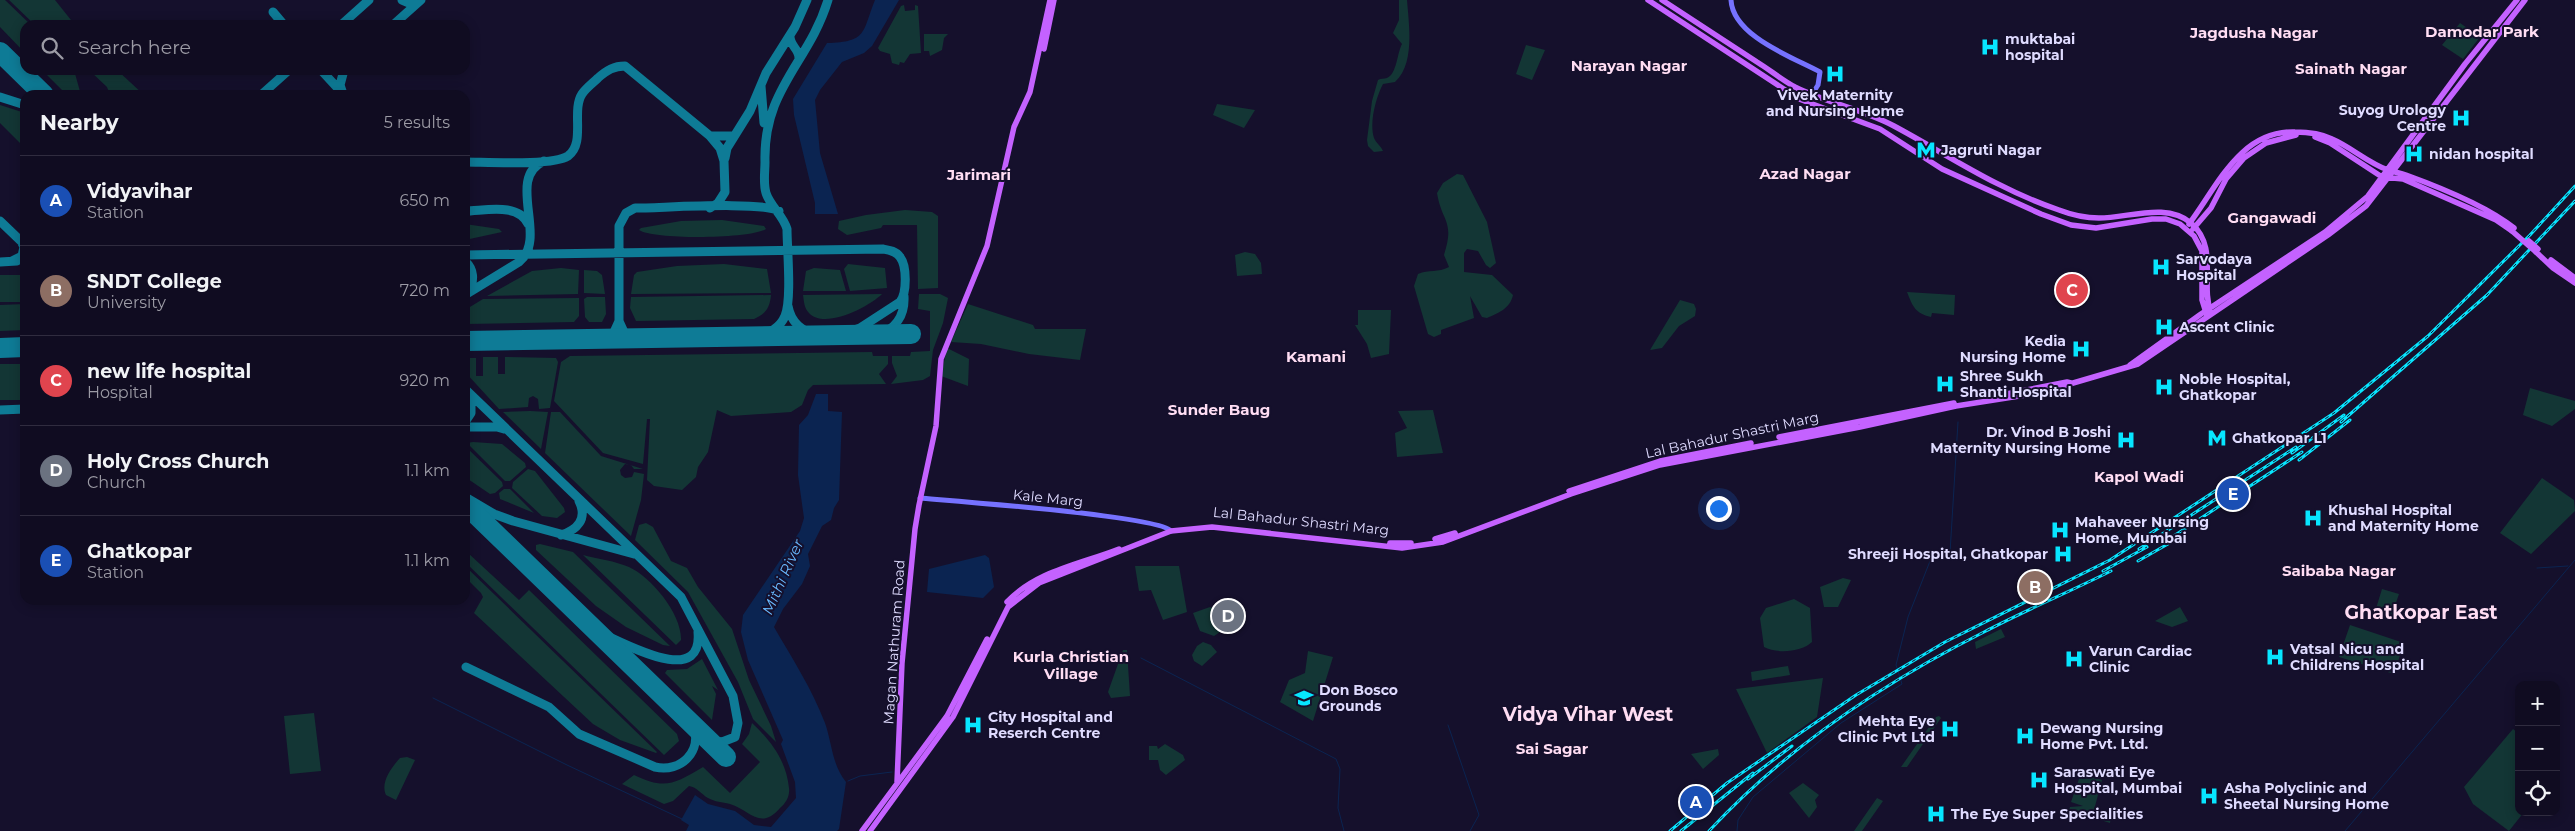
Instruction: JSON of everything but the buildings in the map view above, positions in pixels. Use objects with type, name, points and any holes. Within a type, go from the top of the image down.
[{"type":"main road","points":[[1014,130],[1030,92],[1050,0]]},
{"type":"main road","points":[[1014,130],[1033,93],[1054,0]]},
{"type":"main road","points":[[1648,0],[1799,99],[1880,130],[1947,172],[2039,213],[2071,225],[2096,228],[2152,220],[2175,221],[2191,228]]},
{"type":"main road","points":[[1662,0],[1794,86],[1820,99],[1884,121],[1953,161],[2042,204],[2076,216],[2098,218],[2154,212],[2175,214],[2191,228],[2204,251],[2206,283],[2202,300],[2208,312]]},
{"type":"main road","points":[[1731,0],[1734,16],[1739,23],[1767,46],[1820,72],[1818,84],[1806,102]]},
{"type":"main road","name":"Lal Bahadur Shastri Marg","points":[[2391,171],[2465,64],[2517,0]]},
{"type":"main road","name":"Lal Bahadur Shastri Marg","points":[[870,831],[947,716],[1002,609],[1016,592],[1040,577],[1170,530],[1212,527],[1402,548],[1443,540],[1616,477],[1682,459],[1956,406],[2039,393],[2111,373],[2130,365],[2159,347],[2350,213],[2404,157],[2525,0]]},
{"type":"main road","points":[[1817,106],[1820,99]]},
{"type":"main road","name":"Magan Nathuram Road","points":[[900,785],[902,663],[920,498],[936,426],[940,359],[987,246],[1014,130]]},
{"type":"main road","points":[[2191,228],[2232,162],[2245,150],[2265,137],[2282,132],[2305,132],[2321,135],[2391,171],[2405,174],[2412,180],[2459,200],[2496,220],[2514,231],[2575,278]]},
{"type":"main road","points":[[2340,146],[2385,177],[2412,180]]},
{"type":"main road","points":[[2404,157],[2402,166],[2405,174]]},
{"type":"main road","points":[[1947,172],[1953,161]]},
{"type":"main road","points":[[2039,213],[2042,204]]},
{"type":"main road","points":[[2537,250],[2553,268],[2575,283]]},
{"type":"main road","name":"Kale Marg","points":[[920,498],[1054,510],[1160,525],[1170,530]]},
{"type":"main road","name":"Lal Bahadur Shastri Marg","points":[[862,831],[900,785]]},
{"type":"green space","points":[[0,0],[5,0],[26,20],[20,20],[20,48],[0,27]]},
{"type":"green space","points":[[9,0],[55,0],[71,20],[30,20]]},
{"type":"green space","points":[[1399,0],[1407,0],[1408,55],[1406,65],[1401,74],[1395,82],[1383,84],[1378,96],[1372,125],[1375,140],[1383,151],[1374,152],[1368,146],[1367,140],[1372,101],[1378,80],[1387,78],[1393,72],[1402,44],[1393,33],[1399,20]]},
{"type":"green space","points":[[904,5],[905,11],[915,10],[915,5],[918,6],[921,53],[910,54],[904,63],[900,62],[899,65],[892,63],[890,54],[880,51],[878,48],[901,6]]},
{"type":"green space","points":[[2460,23],[2480,37],[2463,59],[2442,45]]},
{"type":"green space","points":[[924,34],[948,34],[944,38],[942,50],[930,56],[929,51],[924,51]]},
{"type":"green space","points":[[1526,45],[1545,50],[1532,80],[1516,74]]},
{"type":"green space","points":[[47,75],[75,75],[80,90],[62,90]]},
{"type":"green space","points":[[94,75],[122,75],[139,90],[108,90]]},
{"type":"green space","points":[[1217,104],[1255,110],[1244,128],[1213,115]]},
{"type":"green space","points":[[0,105],[20,111],[20,143],[0,123]]},
{"type":"green space","points":[[1457,174],[1463,175],[1487,222],[1496,263],[1490,268],[1486,265],[1478,251],[1467,249],[1464,253],[1464,272],[1492,275],[1513,295],[1506,307],[1487,318],[1482,317],[1470,296],[1474,318],[1441,330],[1441,334],[1434,337],[1428,334],[1414,286],[1418,274],[1449,267],[1444,255],[1448,228],[1437,193],[1443,183]]},
{"type":"green space","points":[[905,210],[932,212],[938,216],[938,288],[918,289],[917,225],[883,225],[881,228],[847,235],[838,229],[839,221]]},
{"type":"green space","points":[[722,220],[764,226],[766,229],[742,235],[702,237],[663,235],[639,230],[641,228],[681,221]]},
{"type":"green space","points":[[470,225],[499,229],[502,232],[470,239]]},
{"type":"green space","points":[[1245,252],[1255,254],[1261,263],[1262,274],[1237,276],[1235,255]]},
{"type":"green space","points":[[724,264],[767,269],[771,293],[631,294],[634,275],[637,272],[677,266]]},
{"type":"green space","points":[[848,264],[885,268],[887,288],[850,291],[844,269]]},
{"type":"green space","points":[[561,268],[579,270],[578,294],[487,296],[532,271]]},
{"type":"green space","points":[[814,268],[840,270],[846,291],[803,291],[806,271]]},
{"type":"green space","points":[[584,270],[597,271],[602,275],[605,294],[584,293]]},
{"type":"green space","points":[[0,275],[20,275],[20,302],[0,302]]},
{"type":"green space","points":[[1907,292],[1955,295],[1954,315],[1932,313],[1931,317],[1921,314],[1913,305]]},
{"type":"green space","points":[[882,294],[867,305],[846,315],[825,319],[816,318],[807,311],[803,295]]},
{"type":"green space","points":[[919,294],[940,294],[948,298],[943,323],[933,350],[930,376],[923,380],[891,384],[897,376],[892,363],[892,356],[910,356],[911,352],[930,351],[930,311],[918,309]]},
{"type":"green space","points":[[771,295],[767,310],[754,319],[636,321],[630,308],[631,297]]},
{"type":"green space","points":[[587,297],[605,297],[606,314],[602,322],[589,322],[585,317],[584,299]]},
{"type":"green space","points":[[579,298],[579,316],[574,322],[470,324],[470,307],[483,299]]},
{"type":"green space","points":[[1680,300],[1694,304],[1696,309],[1695,316],[1679,326],[1662,348],[1650,350]]},
{"type":"green space","points":[[20,304],[20,330],[0,331],[0,305]]},
{"type":"green space","points":[[968,304],[1033,325],[1035,329],[1086,329],[1080,360],[1029,354],[981,344],[951,342]]},
{"type":"green space","points":[[1358,310],[1391,310],[1389,354],[1371,358],[1367,344],[1355,325],[1358,325]]},
{"type":"green space","points":[[947,348],[969,359],[968,386],[941,376]]},
{"type":"green space","points":[[872,352],[873,356],[888,356],[888,364],[879,374],[886,384],[813,385],[808,390],[802,405],[791,412],[731,416],[717,410],[708,452],[698,467],[696,477],[682,490],[654,486],[647,480],[650,419],[647,419],[643,464],[603,453],[554,401],[561,362],[570,356]]},
{"type":"green space","points":[[483,357],[498,357],[498,374],[505,374],[505,357],[556,358],[558,362],[550,408],[539,409],[538,399],[533,396],[529,398],[528,407],[499,409],[470,377],[470,358],[476,358],[476,376],[483,376]]},
{"type":"green space","points":[[0,364],[20,364],[20,400],[0,400]]},
{"type":"green space","points":[[2530,388],[2575,401],[2575,409],[2552,426],[2523,415]]},
{"type":"green space","points":[[1433,410],[1443,453],[1397,457],[1395,433],[1407,428],[1398,411]]},
{"type":"green space","points":[[503,412],[548,412],[541,449]]},
{"type":"green space","points":[[551,412],[560,412],[601,456],[629,465],[625,464],[620,470],[621,475],[625,478],[632,477],[634,472],[644,474],[641,500],[631,536],[545,453]]},
{"type":"green space","points":[[470,442],[502,444],[525,463],[526,467],[510,481],[505,481],[470,446]]},
{"type":"green space","points":[[470,451],[502,482],[503,486],[495,493],[490,494],[470,480]]},
{"type":"green space","points":[[631,465],[643,469],[634,469]]},
{"type":"green space","points":[[528,469],[535,471],[564,508],[565,512],[557,518],[542,516],[512,488],[513,482]]},
{"type":"green space","points":[[2542,478],[2574,500],[2575,511],[2531,554],[2500,533]]},
{"type":"green space","points":[[504,489],[510,489],[534,513],[500,499],[499,493]]},
{"type":"green space","points":[[646,523],[653,527],[671,561],[687,568],[698,587],[732,629],[749,680],[771,726],[776,742],[753,719],[738,682],[688,592],[635,540],[639,525]]},
{"type":"green space","points":[[540,544],[573,552],[670,646],[663,645],[626,627],[596,606],[536,550],[536,545]]},
{"type":"green space","points":[[470,555],[519,600],[529,590],[677,734],[679,741],[664,755],[470,567]]},
{"type":"green space","points":[[583,555],[624,565],[647,579],[671,608],[680,630],[681,640],[676,645]]},
{"type":"green space","points":[[1135,566],[1179,566],[1187,612],[1163,620],[1151,590],[1139,591]]},
{"type":"green space","points":[[470,571],[657,752],[620,740],[593,724],[474,613],[483,597],[470,582]]},
{"type":"green space","points":[[1843,578],[1851,580],[1838,607],[1824,607],[1820,587]]},
{"type":"green space","points":[[2382,589],[2399,594],[2390,620],[2374,615]]},
{"type":"green space","points":[[1794,599],[1810,608],[1812,642],[1802,648],[1789,651],[1776,651],[1764,647],[1760,618],[1766,608]]},
{"type":"green space","points":[[1210,607],[1224,611],[1223,630],[1214,636],[1200,631],[1193,613]]},
{"type":"green space","points":[[2180,607],[2188,621],[2172,627],[2155,621]]},
{"type":"green space","points":[[2350,625],[2404,643],[2394,674],[2339,657]]},
{"type":"green space","points":[[2001,629],[2005,637],[1976,649],[1975,642]]},
{"type":"green space","points":[[1203,642],[1211,645],[1217,652],[1202,666],[1194,661],[1192,655],[1197,646]]},
{"type":"green space","points":[[1123,650],[1127,650],[1130,696],[1111,698],[1108,692]]},
{"type":"green space","name":"Don Bosco Grounds","points":[[1308,651],[1333,657],[1313,721],[1280,702],[1289,680],[1305,673]]},
{"type":"green space","points":[[702,659],[718,690],[712,686],[716,694],[712,720],[665,673],[667,670],[687,669]]},
{"type":"green space","points":[[1788,666],[1790,675],[1752,681],[1751,672]]},
{"type":"green space","points":[[1823,678],[1817,717],[1767,753],[1736,689]]},
{"type":"green space","points":[[314,713],[321,771],[290,774],[284,716]]},
{"type":"green space","points":[[1939,716],[1941,718],[1907,767],[1901,767],[1936,717]]},
{"type":"green space","points":[[752,723],[771,744],[781,760],[789,788],[788,797],[784,804],[767,818],[755,817],[730,804],[711,799],[689,786],[673,801],[664,804],[622,784],[634,775],[662,784],[669,783],[684,778],[703,767],[730,793],[760,762],[742,744],[749,734]]},
{"type":"green space","points":[[2513,729],[2515,731],[2515,816],[2521,816],[2509,831],[2473,804],[2464,787]]},
{"type":"green space","points":[[1165,744],[1183,755],[1185,760],[1166,775],[1160,770],[1158,760],[1149,760],[1149,746],[1157,746],[1158,749]]},
{"type":"green space","points":[[1718,749],[1719,755],[1703,769],[1691,754]]},
{"type":"green space","points":[[407,757],[415,760],[396,800],[386,795],[386,780],[390,770],[400,758]]},
{"type":"green space","points":[[2081,773],[2102,780],[2094,810],[2111,817],[2110,823],[2069,810],[2070,807],[2083,806],[2071,802]]},
{"type":"green space","points":[[1803,783],[1819,795],[1815,800],[1817,807],[1809,818],[1789,793]]},
{"type":"green space","points":[[1877,798],[1883,801],[1862,831],[1854,831]]},
{"type":"water","points":[[875,0],[899,0],[872,46],[864,53],[842,62],[820,90],[815,100],[820,153],[838,214],[815,214],[815,203],[794,115],[793,99],[827,43],[850,40],[862,33]]},
{"type":"water","name":"Mithi River","points":[[816,394],[828,394],[828,411],[842,412],[839,500],[834,508],[831,520],[822,526],[808,554],[810,566],[802,584],[783,609],[774,627],[814,698],[825,723],[838,768],[846,782],[839,829],[837,831],[686,831],[689,825],[681,820],[695,795],[708,804],[735,811],[754,825],[771,827],[796,798],[795,782],[781,744],[783,740],[748,660],[741,632],[743,615],[800,531],[804,518],[798,475],[799,425],[808,415]]},
{"type":"water","points":[[985,555],[989,558],[994,587],[983,598],[927,592],[929,569]]},
{"type":"waterway","points":[[1737,831],[1738,820],[1753,797],[1841,723],[1902,684],[1896,665],[1908,617],[1932,556],[1936,552],[1950,553],[1958,422]]},
{"type":"waterway","points":[[2345,831],[2575,560]]},
{"type":"waterway","points":[[2537,568],[2568,566]]},
{"type":"waterway","points":[[1141,658],[1336,759],[1340,769],[1338,808],[1344,831]]},
{"type":"waterway","points":[[433,698],[567,765],[682,819]]},
{"type":"waterway","points":[[1448,725],[1479,815],[1470,831]]},
{"type":"waterway","points":[[848,781],[860,776],[892,772]]},
{"type":"taxiway","points":[[347,20],[369,0]]},
{"type":"taxiway","points":[[402,0],[409,3],[420,1]]},
{"type":"taxiway","points":[[399,20],[421,0]]},
{"type":"taxiway","points":[[725,158],[727,148],[750,111],[766,73],[795,27],[807,0]]},
{"type":"taxiway","points":[[758,337],[777,327],[785,316],[789,274],[787,229],[783,219],[770,202],[765,189],[766,136],[771,114],[779,95],[820,22],[828,0]]},
{"type":"taxiway","points":[[273,12],[280,20]]},
{"type":"taxiway","points":[[790,35],[791,42],[799,58]]},
{"type":"taxiway","points":[[470,162],[534,162],[549,161],[568,156],[576,143],[578,109],[582,94],[601,75],[614,68],[625,66],[710,136],[720,148],[724,161],[725,192],[718,203],[710,208]]},
{"type":"taxiway","points":[[267,90],[283,75]]},
{"type":"taxiway","points":[[326,75],[339,90]]},
{"type":"taxiway","points":[[342,90],[340,85],[343,75]]},
{"type":"taxiway","points":[[761,86],[764,123]]},
{"type":"taxiway","points":[[0,97],[20,103]]},
{"type":"taxiway","points":[[710,136],[734,136]]},
{"type":"taxiway","points":[[470,292],[519,262],[527,251],[530,238],[528,181],[533,169],[544,161]]},
{"type":"taxiway","points":[[602,339],[614,332],[619,321],[619,226],[626,213],[635,208],[710,206],[752,206],[779,211]]},
{"type":"taxiway","points":[[470,211],[509,210],[523,217],[528,224]]},
{"type":"taxiway","points":[[0,221],[20,240]]},
{"type":"taxiway","points":[[470,255],[883,249],[896,253],[902,261],[905,273],[904,292],[900,302],[860,328],[840,335]]},
{"type":"taxiway","points":[[12,261],[20,257]]},
{"type":"taxiway","points":[[0,262],[17,261]]},
{"type":"taxiway","points":[[470,268],[472,271],[470,287]]},
{"type":"taxiway","points":[[878,335],[890,329],[898,320],[903,309],[904,296]]},
{"type":"taxiway","points":[[788,306],[789,312],[798,326],[818,336]]},
{"type":"taxiway","points":[[619,321],[624,332],[637,338]]},
{"type":"taxiway","points":[[470,394],[681,597],[733,696],[738,723],[735,737],[722,742],[709,740]]},
{"type":"taxiway","points":[[470,414],[471,395]]},
{"type":"taxiway","points":[[0,410],[20,409]]},
{"type":"taxiway","points":[[470,427],[497,427],[504,429]]},
{"type":"taxiway","points":[[470,500],[494,514],[513,521],[634,554]]},
{"type":"taxiway","points":[[561,535],[572,530],[579,523],[582,513],[579,501]]},
{"type":"taxiway","points":[[596,631],[641,651],[675,660],[688,658],[696,649],[698,632]]},
{"type":"taxiway","points":[[466,667],[549,707],[579,734],[655,767],[673,767],[687,758],[695,743],[693,725]]},
{"type":"runway","points":[[0,52],[20,72]]},
{"type":"runway","points":[[24,75],[39,90]]},
{"type":"runway","points":[[470,341],[911,334]]},
{"type":"runway","points":[[0,348],[20,347]]},
{"type":"runway","points":[[470,509],[726,757]]},
{"type":"railway","points":[[1670,831],[1727,783],[1856,695],[1945,642],[2110,560],[2334,413],[2428,336],[2530,235],[2575,186]]},
{"type":"railway","points":[[2341,422],[2487,295],[2575,201]]},
{"type":"railway","points":[[2292,453],[2344,415]]},
{"type":"railway","points":[[2299,460],[2350,420]]},
{"type":"railway","points":[[2139,549],[2296,447]]},
{"type":"railway","points":[[2166,541],[2302,452]]},
{"type":"railway","points":[[2138,561],[2175,540]]},
{"type":"railway","points":[[2103,571],[2147,547]]},
{"type":"railway","points":[[1709,831],[1739,800],[1771,772],[1838,719],[1873,695],[1984,632],[2111,571]]},
{"type":"railway","points":[[1748,779],[1792,746]]},
{"type":"railway","points":[[1681,831],[1753,773]]},
{"type":"place","name":"muktabai hospital","points":[[1990,47]]},
{"type":"place","name":"Vivek Maternity and Nursing Home","points":[[1835,74]]},
{"type":"place","name":"Suyog Urology Centre","points":[[2461,118]]},
{"type":"place","name":"Jagruti Nagar","points":[[1926,150]]},
{"type":"place","name":"nidan hospital","points":[[2414,154]]},
{"type":"place","name":"Sarvodaya Hospital","points":[[2161,267]]},
{"type":"place","name":"new life hospital","points":[[2072,290]]},
{"type":"place","name":"Ascent Clinic","points":[[2164,327]]},
{"type":"place","name":"Kedia Nursing Home","points":[[2081,349]]},
{"type":"place","name":"Shree Sukh Shanti Hospital","points":[[1945,384]]},
{"type":"place","name":"Noble Hospital, Ghatkopar","points":[[2164,387]]},
{"type":"place","name":"Ghatkopar L1","points":[[2217,438]]},
{"type":"place","name":"Dr. Vinod B Joshi Maternity Nursing Home","points":[[2126,440]]},
{"type":"place","name":"Ghatkopar","points":[[2233,494]]},
{"type":"place","name":"Khushal Hospital and Maternity Home","points":[[2313,518]]},
{"type":"place","name":"Mahaveer Nursing Home, Mumbai","points":[[2060,530]]},
{"type":"place","name":"Shreeji Hospital, Ghatkopar","points":[[2063,554]]},
{"type":"place","name":"SNDT College","points":[[2035,587]]},
{"type":"place","name":"Holy Cross Church","points":[[1228,616]]},
{"type":"place","name":"Vatsal Nicu and Childrens Hospital","points":[[2275,657]]},
{"type":"place","name":"Varun Cardiac Clinic","points":[[2074,659]]},
{"type":"place","name":"Don Bosco Grounds","points":[[1304,698]]},
{"type":"place","name":"City Hospital and Reserch Centre","points":[[973,725]]},
{"type":"place","name":"Mehta Eye Clinic Pvt Ltd","points":[[1950,729]]},
{"type":"place","name":"Dewang Nursing Home Pvt. Ltd.","points":[[2025,736]]},
{"type":"place","name":"Saraswati Eye Hospital, Mumbai","points":[[2039,780]]},
{"type":"place","name":"Asha Polyclinic and Sheetal Nursing Home","points":[[2209,796]]},
{"type":"place","name":"Vidyavihar","points":[[1696,802]]},
{"type":"place","name":"The Eye Super Specialities","points":[[1936,814]]},
{"type":"district","name":"Damodar Park","points":[[2482,32]]},
{"type":"district","name":"Jagdusha Nagar","points":[[2254,33]]},
{"type":"district","name":"Narayan Nagar","points":[[1629,66]]},
{"type":"district","name":"Sainath Nagar","points":[[2351,69]]},
{"type":"district","name":"Azad Nagar","points":[[1805,174]]},
{"type":"district","name":"Jarimari","points":[[979,175]]},
{"type":"district","name":"Gangawadi","points":[[2272,218]]},
{"type":"district","name":"Kamani","points":[[1316,357]]},
{"type":"district","name":"Sunder Baug","points":[[1219,410]]},
{"type":"district","name":"Kapol Wadi","points":[[2139,477]]},
{"type":"district","name":"Saibaba Nagar","points":[[2339,571]]},
{"type":"district","name":"Ghatkopar East","points":[[2421,612]]},
{"type":"district","name":"Kurla Christian Village","points":[[1071,666]]},
{"type":"district","name":"Vidya Vihar West","points":[[1588,714]]},
{"type":"district","name":"Sai Sagar","points":[[1552,749]]}]
